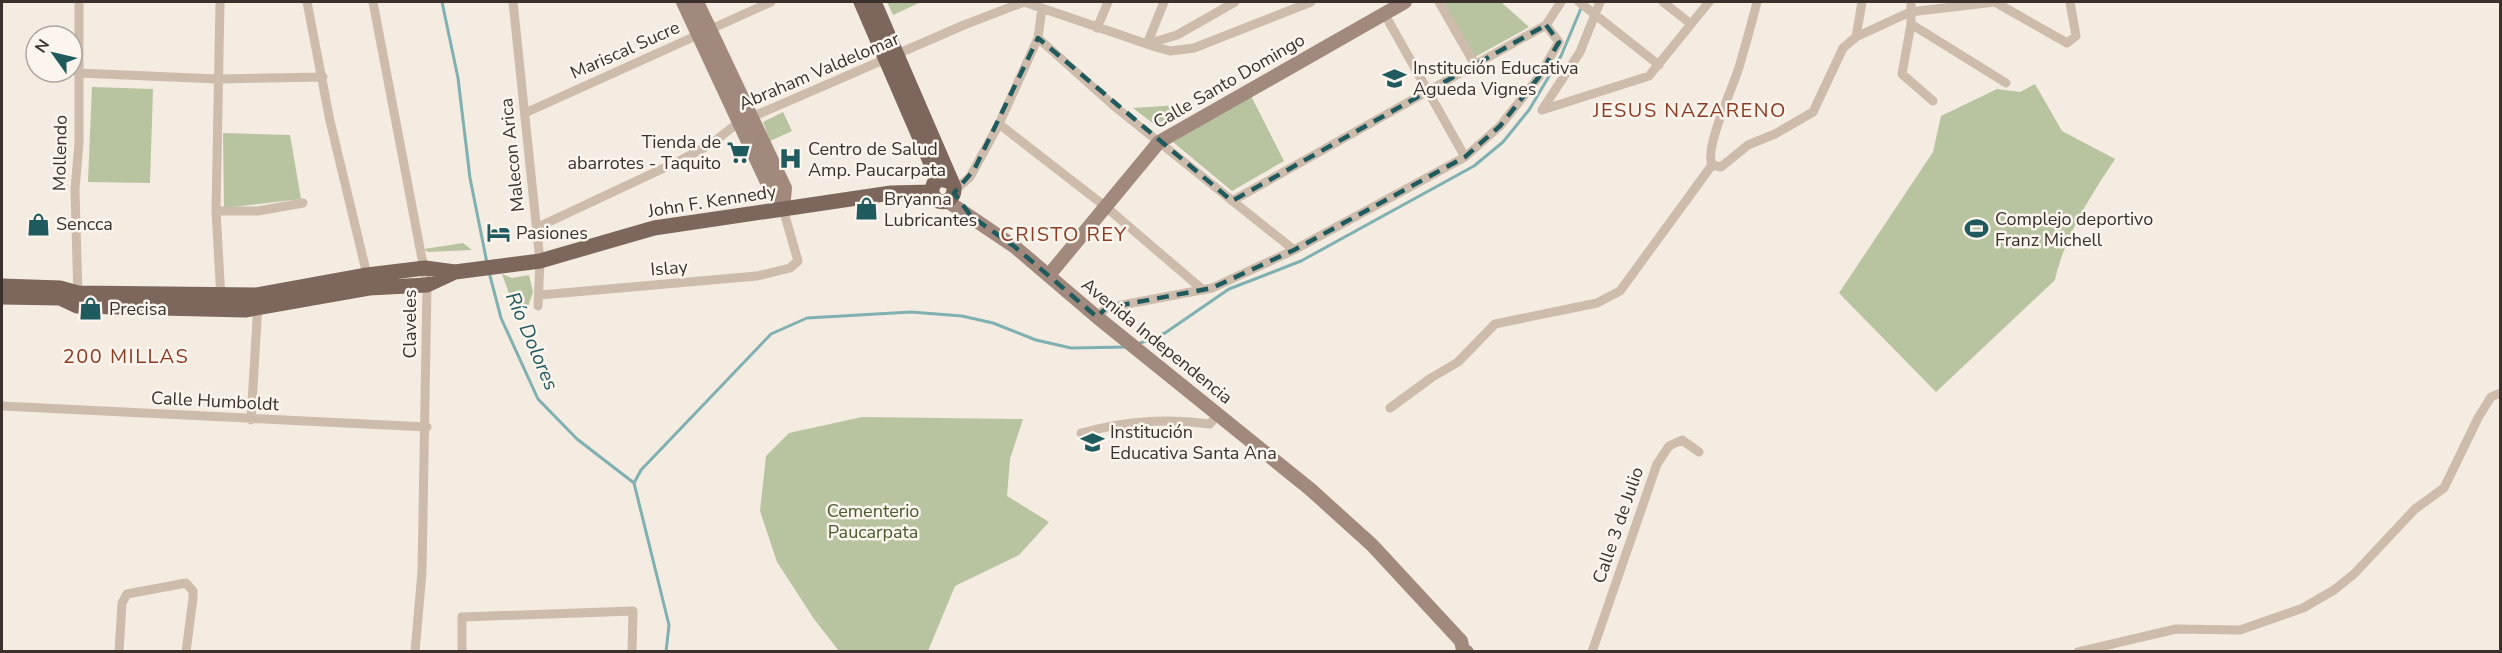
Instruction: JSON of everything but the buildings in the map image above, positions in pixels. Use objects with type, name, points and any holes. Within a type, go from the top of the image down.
[{"type":"main road","points":[[861,2],[892,58]]},
{"type":"main road","points":[[874,2],[892,58],[946,190]]},
{"type":"main road","name":"John F. Kennedy","points":[[455,272],[540,261],[654,228],[891,192],[946,190]]},
{"type":"main road","points":[[4,291],[60,288],[78,300],[221,302],[258,300],[368,281],[425,268],[455,272]]},
{"type":"main road","points":[[368,281],[427,285],[455,272]]},
{"type":"street","name":"Mollendo","points":[[79,2],[79,24]]},
{"type":"street","points":[[220,2],[216,211],[221,302]]},
{"type":"street","points":[[307,2],[330,121],[368,281]]},
{"type":"street","name":"Claveles","points":[[373,2],[391,109],[427,285],[422,572],[415,651]]},
{"type":"street","name":"Malecon Arica","points":[[514,2],[540,261],[538,306]]},
{"type":"street","points":[[683,2],[705,32]]},
{"type":"street","points":[[697,2],[705,32],[745,120],[785,188],[783,209]]},
{"type":"street","name":"Mariscal Sucre","points":[[525,113],[771,2]]},
{"type":"street","points":[[1024,2],[1170,51],[1194,48],[1311,2]]},
{"type":"street","name":"Abraham Valdelomar","points":[[536,228],[681,160],[711,144],[745,120],[964,25],[1024,2]]},
{"type":"street","points":[[1096,28],[1108,2]]},
{"type":"street","points":[[1147,44],[1164,2]]},
{"type":"street","points":[[1147,44],[1177,35],[1235,2]]},
{"type":"street","name":"Calle Santo Domingo","points":[[1049,275],[1159,142],[1405,2]]},
{"type":"street","points":[[1439,2],[1474,63]]},
{"type":"street","points":[[1232,201],[1546,24],[1561,2]]},
{"type":"street","points":[[1580,2],[1659,65]]},
{"type":"street","points":[[1600,2],[1593,12],[1580,52],[1542,110],[1647,78],[1709,2]]},
{"type":"street","points":[[1663,2],[1691,24]]},
{"type":"street","points":[[1712,165],[1709,159],[1718,126],[1739,67],[1757,2]]},
{"type":"street","points":[[1856,37],[1862,2]]},
{"type":"street","points":[[1712,165],[1721,167],[1748,145],[1775,134],[1813,112],[1843,48],[1856,37],[1911,7],[1995,2],[2067,43],[2076,36],[2070,2]]},
{"type":"street","points":[[1911,7],[1911,24],[1902,74],[1933,101]]},
{"type":"street","points":[[946,190],[970,177],[999,124],[1038,39],[1042,8]]},
{"type":"street","points":[[1384,13],[1425,91],[1465,157]]},
{"type":"street","points":[[1097,317],[1106,308],[1203,290],[1244,275],[1465,157],[1500,126],[1538,78],[1559,42],[1546,24]]},
{"type":"street","points":[[1911,24],[2006,83]]},
{"type":"street","points":[[1038,39],[1159,142],[1294,250]]},
{"type":"street","points":[[84,73],[218,79],[323,77]]},
{"type":"street","name":"Mollendo","points":[[78,84],[79,143],[75,189],[78,300]]},
{"type":"street","points":[[999,124],[1106,207],[1203,290]]},
{"type":"street","points":[[1390,408],[1431,378],[1458,362],[1496,324],[1597,303],[1620,291],[1712,165]]},
{"type":"street","name":"Avenida Independencia","points":[[946,190],[971,216],[1015,247],[1097,317],[1311,489],[1372,545],[1461,641],[1464,651]]},
{"type":"street","points":[[216,211],[258,211],[303,203]]},
{"type":"street","name":"Islay","points":[[540,295],[757,276],[790,268],[798,261],[783,209]]},
{"type":"street","points":[[251,420],[258,300]]},
{"type":"street","points":[[2078,651],[2176,629],[2240,630],[2303,608],[2334,590],[2354,574],[2415,509],[2444,488],[2478,417],[2491,398],[2500,393]]},
{"type":"street","name":"Calle Humboldt","points":[[2,406],[426,428]]},
{"type":"street","points":[[1082,433],[1119,423],[1146,420],[1210,424],[1219,413]]},
{"type":"street","name":"Calle 3 de Julio","points":[[1592,651],[1657,464],[1669,446],[1682,440],[1699,452]]},
{"type":"street","points":[[119,651],[122,603],[127,594],[186,584],[193,591],[193,598],[186,651]]},
{"type":"street","points":[[462,651],[462,617],[633,611],[632,651]]},
{"type":"highlighted area","points":[[1546,25],[1559,42],[1538,78],[1500,126],[1465,157],[1294,250],[1212,288],[1106,308],[1097,317],[1015,247],[971,216],[954,193],[974,170],[1038,38],[1232,201]]},
{"type":"green space","points":[[887,2],[921,2],[893,15]]},
{"type":"green space","points":[[1443,2],[1501,2],[1529,27],[1475,57]]},
{"type":"green space","name":"Complejo deportivo Franz Michell","points":[[2035,84],[2062,131],[2115,159],[2072,232],[2059,263],[2055,280],[1936,392],[1839,293],[1933,152],[1941,116],[1997,89],[2020,92]]},
{"type":"green space","points":[[92,87],[153,89],[150,183],[88,182]]},
{"type":"green space","points":[[1251,96],[1284,161],[1232,191],[1173,142]]},
{"type":"green space","points":[[1194,104],[1155,125],[1133,108]]},
{"type":"green space","points":[[783,112],[792,131],[770,141],[763,122]]},
{"type":"green space","points":[[223,133],[290,135],[301,199],[224,208]]},
{"type":"green space","points":[[463,243],[472,250],[428,252],[424,249]]},
{"type":"green space","points":[[502,274],[512,278],[529,275],[533,292],[528,307],[513,305]]},
{"type":"green space","name":"Cementerio Paucarpata","points":[[862,417],[1023,419],[1010,459],[1007,496],[1049,522],[1019,555],[955,586],[928,651],[839,651],[814,619],[777,562],[760,511],[766,456],[789,433]]},
{"type":"waterway","name":"Río Dolores","points":[[442,2],[458,78],[470,178],[487,263]]},
{"type":"waterway","points":[[1138,344],[1165,333],[1229,289],[1301,261],[1474,166],[1503,142],[1529,110],[1561,56],[1582,6]]},
{"type":"waterway","name":"Río Dolores","points":[[489,272],[501,318],[538,399],[577,439],[634,483],[669,625],[666,652]]},
{"type":"waterway","points":[[634,483],[641,470],[771,334],[807,318],[911,312],[962,316],[993,323],[1036,340],[1071,348],[1128,347]]},
{"type":"place","name":"Institución Educativa Agueda Vignes","points":[[1395,78]]},
{"type":"place","name":"Tienda de abarrotes - Taquito","points":[[739,152]]},
{"type":"place","name":"Centro de Salud Amp. Paucarpata","points":[[790,159]]},
{"type":"place","name":"Bryanna Lubricantes","points":[[866,209]]},
{"type":"place","name":"Sencca","points":[[38,224]]},
{"type":"place","name":"Complejo deportivo Franz Michell","points":[[1977,229]]},
{"type":"place","name":"Pasiones","points":[[498,233]]},
{"type":"place","name":"Precisa","points":[[91,309]]},
{"type":"place","name":"Institución Educativa Santa Ana","points":[[1092,442]]},
{"type":"district","name":"JESUS NAZARENO","points":[[1690,110]]},
{"type":"district","name":"CRISTO REY","points":[[1064,234]]},
{"type":"district","name":"200 MILLAS","points":[[126,356]]}]
